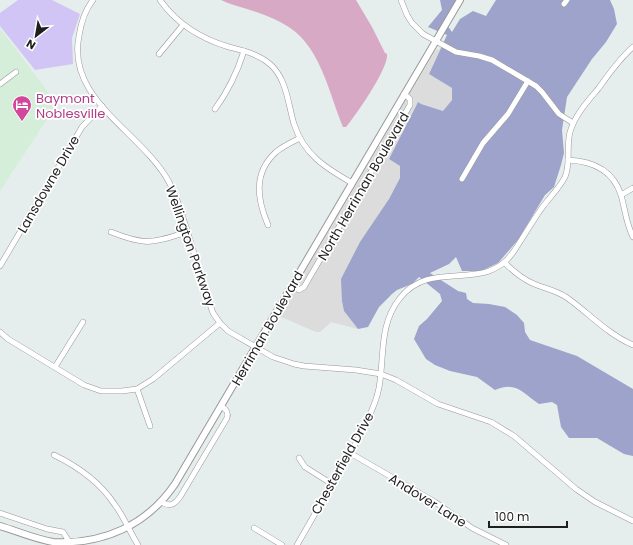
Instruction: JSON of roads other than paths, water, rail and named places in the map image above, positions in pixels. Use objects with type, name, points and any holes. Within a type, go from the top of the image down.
[{"type":"street","name":"Wellington Parkway","points":[[93,0],[82,22],[78,41],[76,53],[80,70],[86,84],[102,106],[152,157],[162,170],[174,192],[208,300],[213,313],[220,323],[232,334],[273,358],[294,364],[381,374],[396,380],[438,404],[491,422],[509,432],[576,489],[600,505],[633,521]]},
{"type":"street","points":[[160,0],[170,13],[183,25],[199,35],[214,42],[262,58],[278,73],[285,88],[300,138],[309,152],[321,164],[352,183]]},
{"type":"street","points":[[401,0],[412,23],[423,34],[459,53],[488,58],[528,81],[539,88],[559,114],[573,123]]},
{"type":"street","name":"Herriman Boulevard","points":[[0,526],[54,542],[81,543],[105,539],[129,528],[143,519],[161,502],[175,484],[460,0]]},
{"type":"street","points":[[159,54],[183,25]]},
{"type":"street","name":"Chesterfield Drive","points":[[297,545],[350,453],[371,413],[380,382],[386,324],[393,308],[401,297],[415,285],[428,279],[446,275],[482,274],[495,270],[505,263],[543,205],[561,183],[567,170],[568,142],[573,123],[577,115],[620,60],[633,47]]},
{"type":"street","points":[[215,108],[235,78],[244,51]]},
{"type":"street","points":[[0,84],[16,72]]},
{"type":"street","points":[[462,179],[483,143],[508,114],[528,81]]},
{"type":"street","name":"North Herriman Boulevard","points":[[291,287],[299,290],[304,287],[410,105],[410,99],[404,94]]},
{"type":"street","name":"Lansdowne Drive","points":[[0,266],[82,127],[102,106]]},
{"type":"street","points":[[268,225],[260,204],[259,194],[261,175],[266,164],[275,153],[300,138]]},
{"type":"street","points":[[568,160],[591,163],[602,168],[611,177],[621,195],[633,237]]},
{"type":"street","points":[[621,195],[633,188]]},
{"type":"street","points":[[111,232],[132,240],[151,242],[187,232]]},
{"type":"street","points":[[505,263],[523,278],[567,298],[601,326],[633,345]]},
{"type":"street","points":[[55,367],[83,322]]},
{"type":"street","points":[[0,332],[8,339],[94,389],[114,392],[137,388],[153,379],[220,323]]},
{"type":"street","points":[[137,388],[150,426]]},
{"type":"street","points":[[161,502],[171,506],[180,497],[227,418],[227,411],[221,406]]},
{"type":"street","name":"Andover Lane","points":[[350,453],[435,502],[472,528],[506,545]]},
{"type":"street","points":[[54,455],[71,463],[95,481],[115,504],[138,545]]},
{"type":"street","points":[[299,458],[305,467],[332,484]]},
{"type":"street","points":[[0,513],[43,528],[63,532],[70,543]]},
{"type":"street","points":[[254,528],[282,545]]},
{"type":"place","name":"Baymont Noblesville","points":[[22,122]]}]
